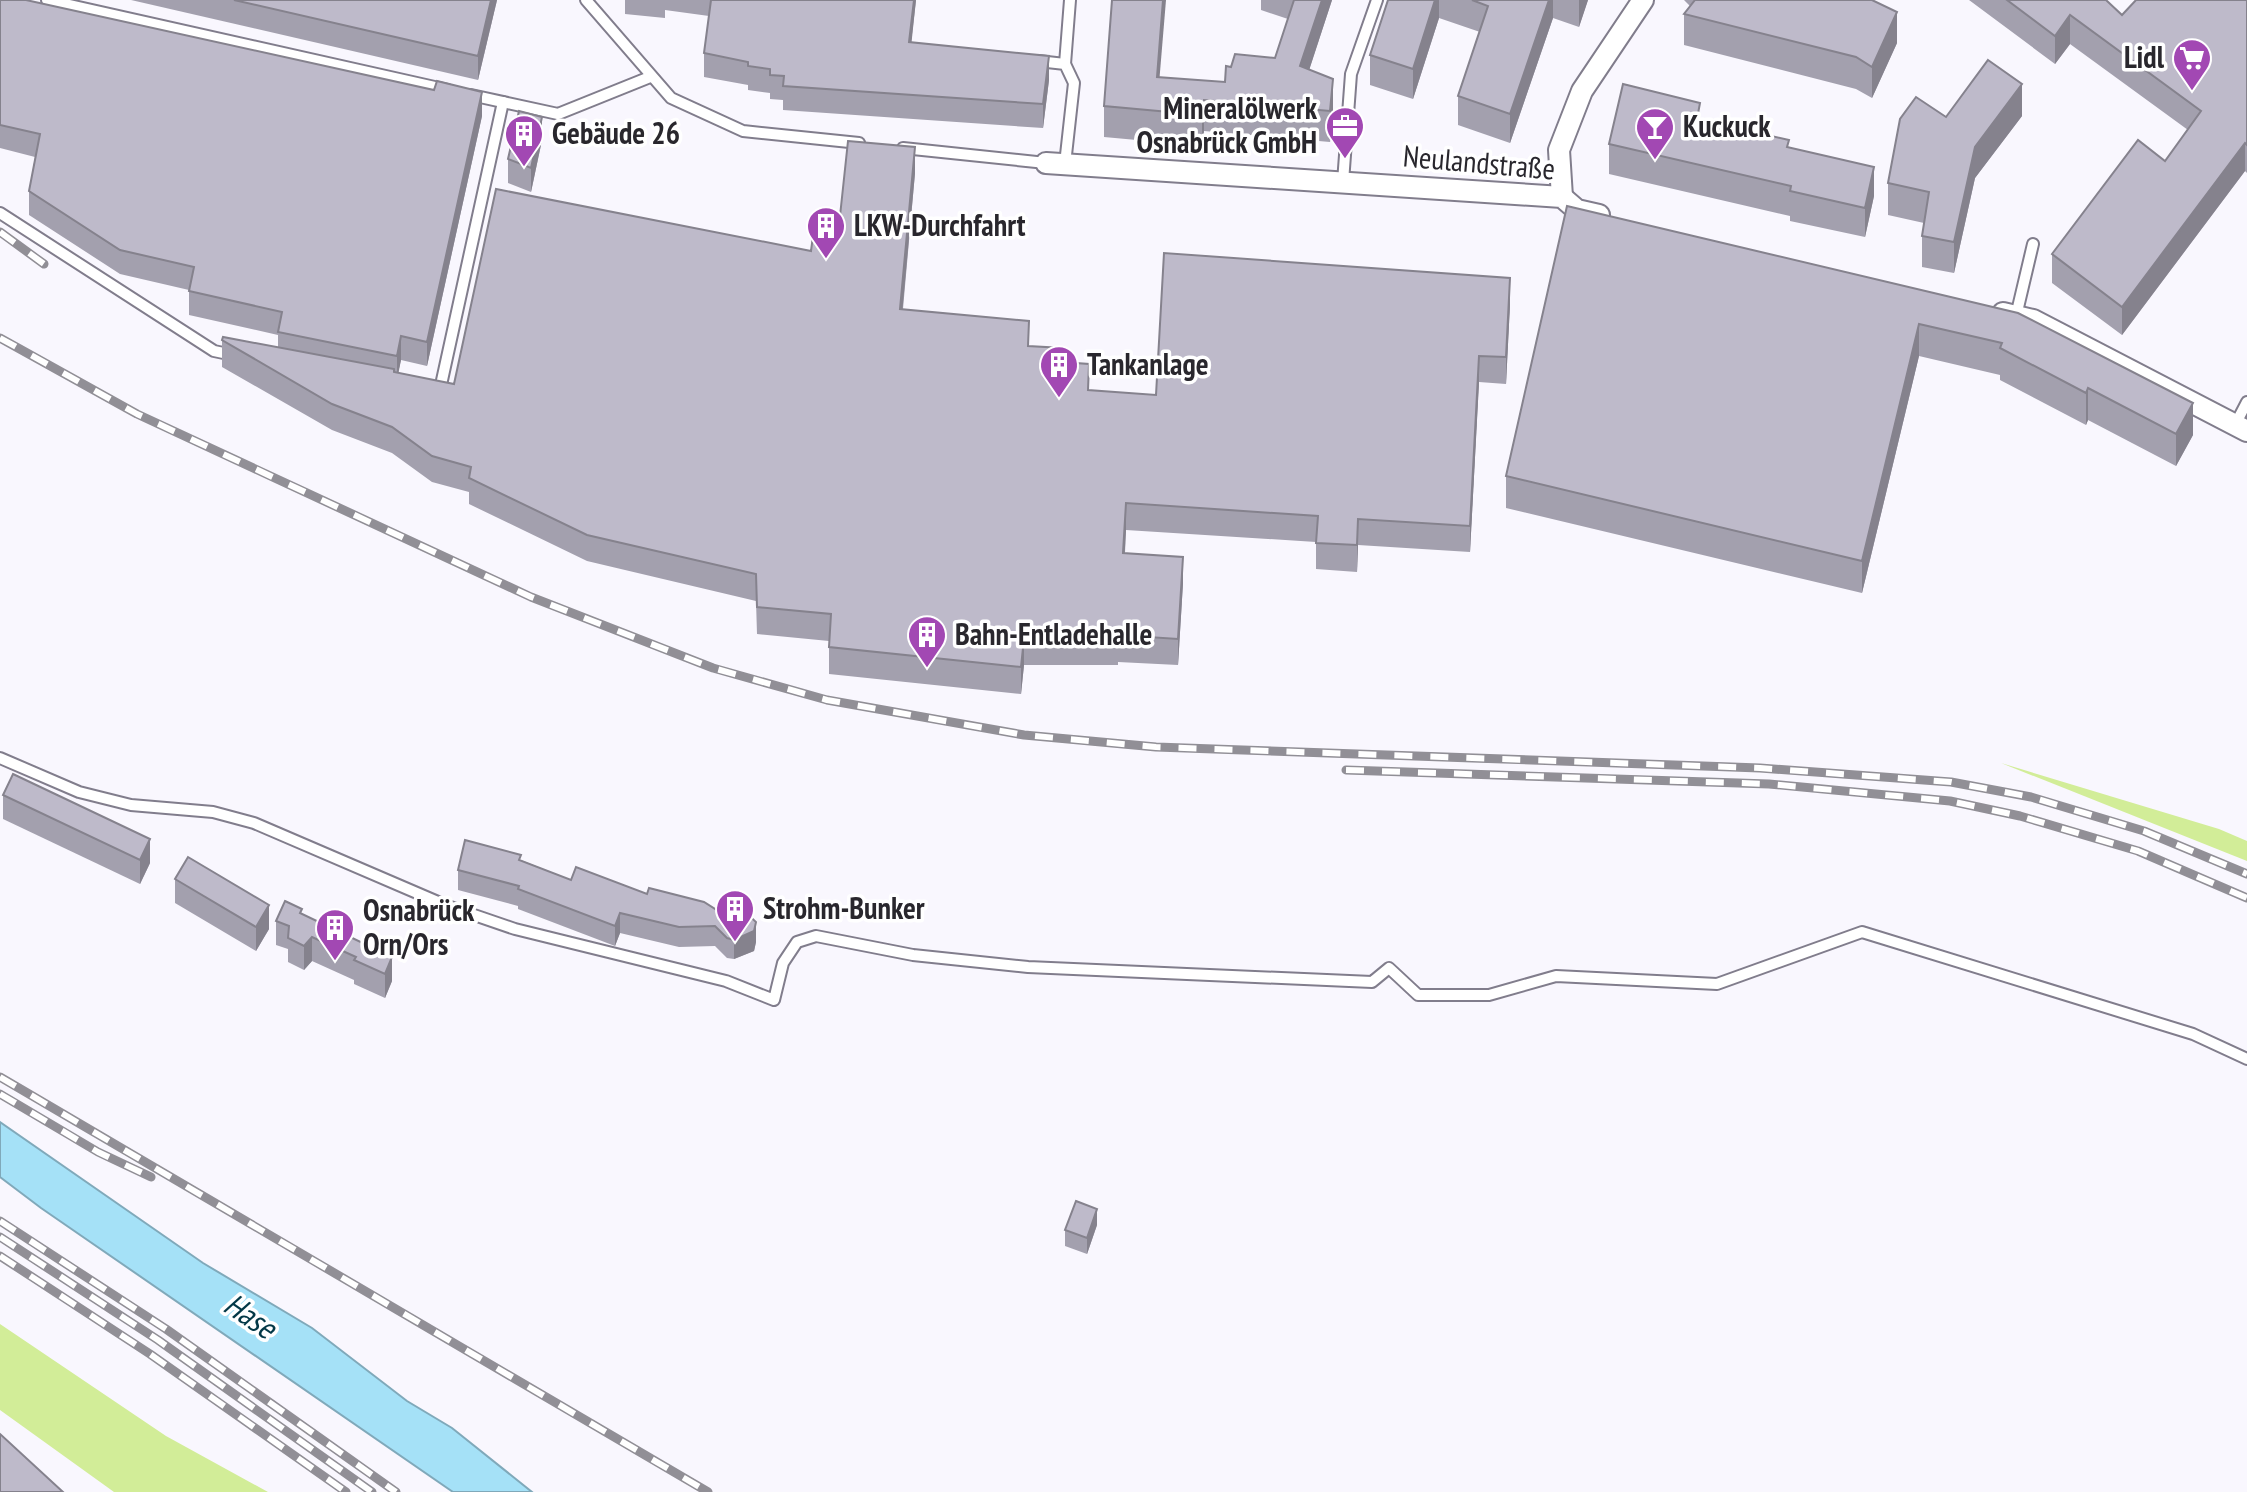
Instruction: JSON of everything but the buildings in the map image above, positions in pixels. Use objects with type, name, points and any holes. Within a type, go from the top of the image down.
[{"type":"street","points":[[1562,197],[1559,150],[1582,91],[1643,0]]},
{"type":"street","name":"Neulandstraße","points":[[1056,163],[1562,197],[1577,210],[1622,221]]},
{"type":"street","points":[[1986,309],[2033,320],[2241,428]]},
{"type":"lane","points":[[47,0],[558,114],[650,77]]},
{"type":"lane","points":[[586,0],[671,98],[743,131],[864,144]]},
{"type":"lane","points":[[894,147],[1056,163],[1074,83],[1065,64],[1070,0]]},
{"type":"lane","points":[[1343,182],[1351,74],[1377,0]]},
{"type":"lane","points":[[1018,60],[1065,64]]},
{"type":"lane","points":[[423,393],[438,396],[503,102]]},
{"type":"lane","points":[[0,213],[214,351],[244,357]]},
{"type":"lane","points":[[2016,316],[2033,244]]},
{"type":"lane","points":[[2241,428],[2247,402]]},
{"type":"lane","points":[[0,758],[92,795],[131,805],[213,812],[254,823],[459,910],[515,929],[726,981],[774,1000],[783,963],[797,942],[816,936],[913,955],[1028,967],[1372,982],[1389,968],[1418,995],[1489,995],[1556,976],[1717,984],[1862,932],[2193,1034],[2247,1059]]},
{"type":"green space","points":[[2001,763],[2219,829],[2247,841],[2247,861]]},
{"type":"green space","points":[[0,1324],[166,1436],[268,1492],[114,1492],[0,1410]]},
{"type":"water","name":"Hase","points":[[0,1122],[203,1263],[312,1328],[407,1401],[452,1428],[532,1492],[453,1492],[41,1208],[0,1177]]},
{"type":"railway","points":[[0,232],[44,264]]},
{"type":"railway","points":[[0,338],[137,414],[531,597],[713,668],[827,700],[1024,735],[1156,747],[1760,768],[1951,782],[2031,797],[2144,831],[2247,874]]},
{"type":"railway","points":[[1346,770],[1769,784],[1950,801],[2020,816],[2138,851],[2247,898]]},
{"type":"railway","points":[[0,1077],[708,1492]]},
{"type":"railway","points":[[0,1094],[98,1152],[151,1177]]},
{"type":"railway","points":[[0,1221],[166,1329],[396,1492]]},
{"type":"railway","points":[[0,1237],[158,1340],[372,1492]]},
{"type":"railway","points":[[0,1256],[150,1354],[346,1492]]},
{"type":"place","name":"Lidl","points":[[2192,92]]},
{"type":"place","name":"Mineralölwerk Osnabrück GmbH","points":[[1345,160]]},
{"type":"place","name":"Kuckuck","points":[[1655,161]]},
{"type":"place","name":"Gebäude 26","points":[[524,168]]},
{"type":"place","name":"LKW-Durchfahrt","points":[[826,260]]},
{"type":"place","name":"Tankanlage","points":[[1059,399]]},
{"type":"place","name":"Bahn-Entladehalle","points":[[927,669]]},
{"type":"place","name":"Strohm-Bunker","points":[[735,943]]},
{"type":"place","name":"Osnabrück Orn/Ors","points":[[335,962]]}]
